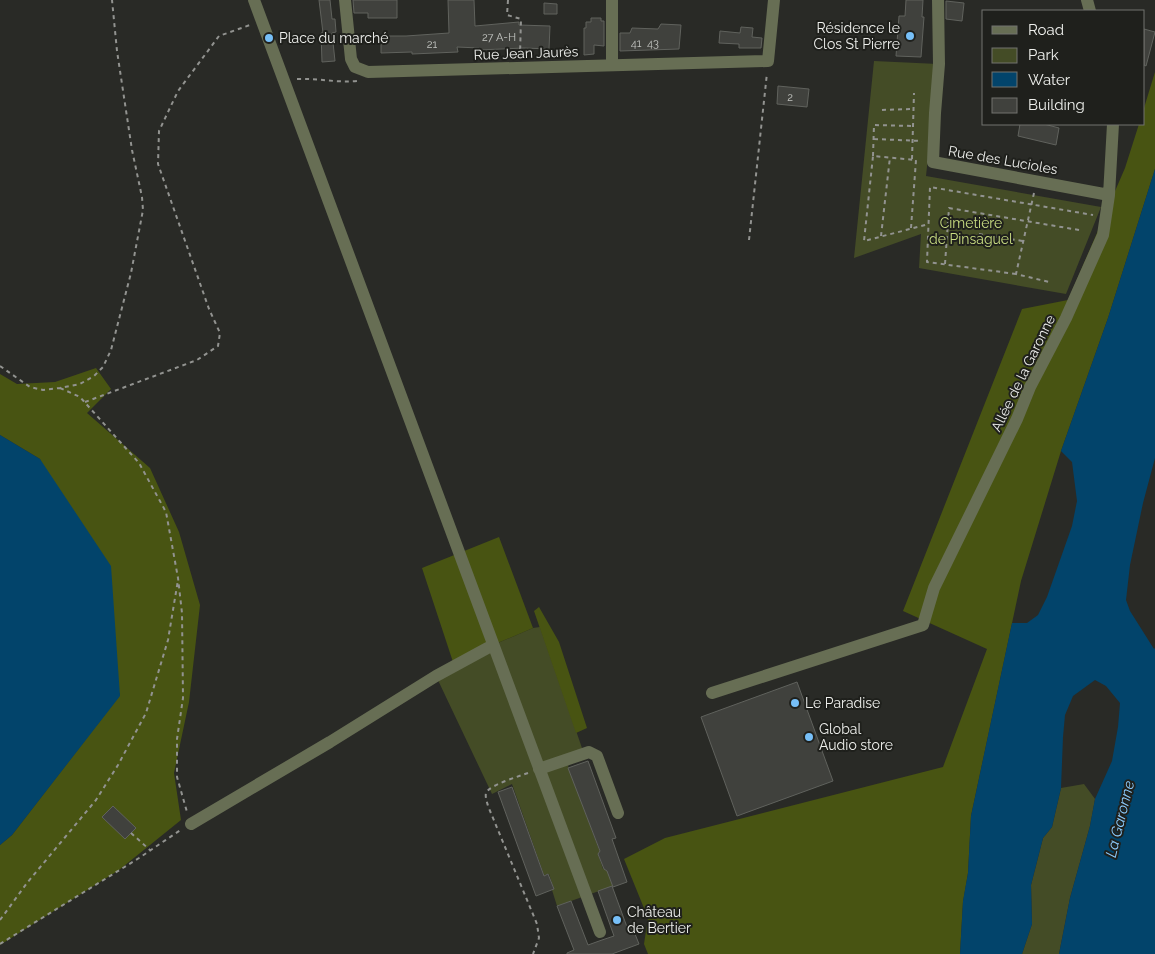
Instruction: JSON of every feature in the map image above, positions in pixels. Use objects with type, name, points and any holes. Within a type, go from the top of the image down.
[{"type":"street","points":[[254,0],[600,932]]},
{"type":"street","points":[[345,0],[351,59],[355,66],[368,72]]},
{"type":"street","points":[[612,0],[612,65]]},
{"type":"street","points":[[768,60],[774,0]]},
{"type":"street","name":"Rue des Lucioles","points":[[938,0],[939,64],[933,162],[1109,195]]},
{"type":"street","name":"Rue Jean Jaurès","points":[[368,72],[768,60]]},
{"type":"street","name":"Allée de la Garonne","points":[[712,693],[922,625],[934,588],[1016,419],[1030,386],[1066,318],[1103,235],[1109,195],[1113,125]]},
{"type":"street","points":[[191,824],[330,742],[436,676],[493,645]]},
{"type":"street","points":[[539,769],[589,752],[597,756],[618,813]]},
{"type":"path","points":[[0,366],[30,386],[43,390],[60,388],[80,384],[94,376],[103,367],[111,350],[131,273],[142,210],[142,197],[132,150],[117,51],[112,0]]},
{"type":"path","points":[[508,0],[508,15],[521,19],[519,68]]},
{"type":"path","points":[[85,402],[197,360],[218,346],[220,333],[209,309],[158,164],[159,131],[178,91],[218,36],[262,20]]},
{"type":"path","points":[[749,240],[768,60]]},
{"type":"path","points":[[284,80],[312,78],[327,82],[352,82],[360,81],[368,72]]},
{"type":"path","points":[[912,159],[914,93]]},
{"type":"path","points":[[882,110],[913,109]]},
{"type":"path","points":[[913,126],[874,125],[873,156],[864,241],[929,224]]},
{"type":"path","points":[[874,139],[924,141]]},
{"type":"path","points":[[873,156],[916,160],[911,228]]},
{"type":"path","points":[[881,236],[890,157]]},
{"type":"path","points":[[1016,274],[1036,181]]},
{"type":"path","points":[[1049,282],[1016,274],[927,262],[930,187],[1093,215]]},
{"type":"path","points":[[945,264],[949,208],[1079,230]]},
{"type":"path","points":[[979,234],[1023,241]]},
{"type":"path","points":[[0,944],[151,851],[191,824],[177,777],[177,739],[183,698],[182,612],[166,512],[139,463],[80,397],[60,388]]},
{"type":"path","points":[[0,920],[96,800],[118,765],[146,713],[168,640],[178,578]]},
{"type":"path","points":[[533,954],[539,938],[537,924],[488,806],[486,795],[487,791],[496,786],[539,769]]},
{"type":"path","points":[[131,833],[151,851]]},
{"type":"green space","name":"Cimetière de Pinsaguel","points":[[874,61],[938,64],[926,176],[1101,207],[1066,294],[919,268],[921,234],[854,258]]},
{"type":"green space","points":[[1155,72],[1155,169],[1108,318],[1061,451],[1021,581],[971,816],[968,873],[963,902],[960,954],[648,954],[644,944],[648,918],[624,859],[665,838],[943,767],[987,649],[903,611],[1022,309],[1068,300],[1125,168],[1139,125],[1145,125],[1145,105]]},
{"type":"green space","points":[[96,368],[111,389],[87,413],[150,468],[179,532],[200,605],[189,702],[174,773],[181,820],[119,870],[0,945],[0,845],[12,835],[120,695],[40,459],[0,435],[0,374],[17,384],[55,382]]},
{"type":"green space","points":[[499,537],[533,628],[453,662],[422,568]]},
{"type":"green space","points":[[539,607],[559,642],[587,728],[576,733],[534,611]]},
{"type":"green space","points":[[540,627],[582,748],[568,766],[600,852],[598,854],[603,869],[607,869],[613,886],[557,906],[549,874],[544,875],[512,784],[492,794],[436,676],[493,645],[533,628]]},
{"type":"green space","points":[[1084,784],[1095,799],[1090,826],[1070,898],[1059,954],[1022,954],[1032,924],[1031,885],[1043,838],[1052,827],[1061,788]]},
{"type":"water","name":"La Garonne","points":[[1155,169],[1155,458],[1130,565],[1126,600],[1130,611],[1155,648],[1155,954],[1059,954],[1070,898],[1090,826],[1095,799],[1112,761],[1118,727],[1120,703],[1106,686],[1095,680],[1073,696],[1065,715],[1061,788],[1052,827],[1043,838],[1031,885],[1032,924],[1022,954],[960,954],[963,901],[968,873],[971,816],[1012,623],[1027,623],[1038,615],[1047,597],[1072,526],[1077,501],[1072,462],[1061,451],[1108,318]]},
{"type":"water","points":[[0,435],[40,459],[111,566],[120,696],[12,835],[0,845]]},
{"type":"building","points":[[319,0],[330,0],[332,19],[335,19],[336,32],[332,33],[335,61],[322,62],[321,33],[323,33]]},
{"type":"building","points":[[353,0],[397,0],[397,18],[368,18],[368,13],[354,13]]},
{"type":"building","points":[[448,0],[474,0],[475,26],[519,22],[519,25],[550,26],[549,49],[479,50],[479,48],[457,47],[458,52],[381,53],[381,36],[449,33]]},
{"type":"building","name":"Résidence le Clos St Pierre","points":[[906,0],[923,0],[922,17],[924,17],[921,57],[896,56],[899,16],[905,16]]},
{"type":"building","points":[[946,1],[964,3],[962,21],[946,19]]},
{"type":"building","points":[[544,3],[557,4],[557,14],[544,14]]},
{"type":"building","points":[[591,18],[601,18],[601,21],[604,21],[604,46],[594,45],[594,54],[584,55],[584,28],[586,28],[586,22],[591,22]]},
{"type":"building","points":[[661,24],[681,25],[679,49],[620,51],[620,33],[630,33],[632,28],[658,29]]},
{"type":"building","points":[[741,27],[753,28],[752,37],[762,38],[761,48],[739,48],[739,44],[719,43],[720,31],[740,33]]},
{"type":"building","points":[[1145,29],[1155,32],[1145,66]]},
{"type":"building","points":[[778,86],[809,89],[807,107],[777,104]]},
{"type":"building","points":[[1020,125],[1048,125],[1059,128],[1056,145],[1018,136]]},
{"type":"building","points":[[797,682],[833,781],[737,816],[701,717]]},
{"type":"building","points":[[588,761],[616,838],[612,839],[627,882],[613,887],[598,854],[600,851],[568,768]]},
{"type":"building","points":[[512,787],[544,876],[548,874],[554,889],[536,896],[498,792]]},
{"type":"building","points":[[113,806],[136,828],[125,839],[102,817]]},
{"type":"building","name":"Château de Bertier","points":[[612,886],[627,927],[633,929],[639,944],[612,954],[567,954],[574,950],[557,906],[571,901],[588,945],[614,936],[598,891]]},
{"type":"place","name":"Résidence le Clos St Pierre","points":[[910,36]]},
{"type":"place","name":"Place du marché","points":[[269,38]]},
{"type":"place","name":"Le Paradise","points":[[795,703]]},
{"type":"place","name":"Global Audio store","points":[[809,737]]},
{"type":"place","name":"Château de Bertier","points":[[617,920]]}]
